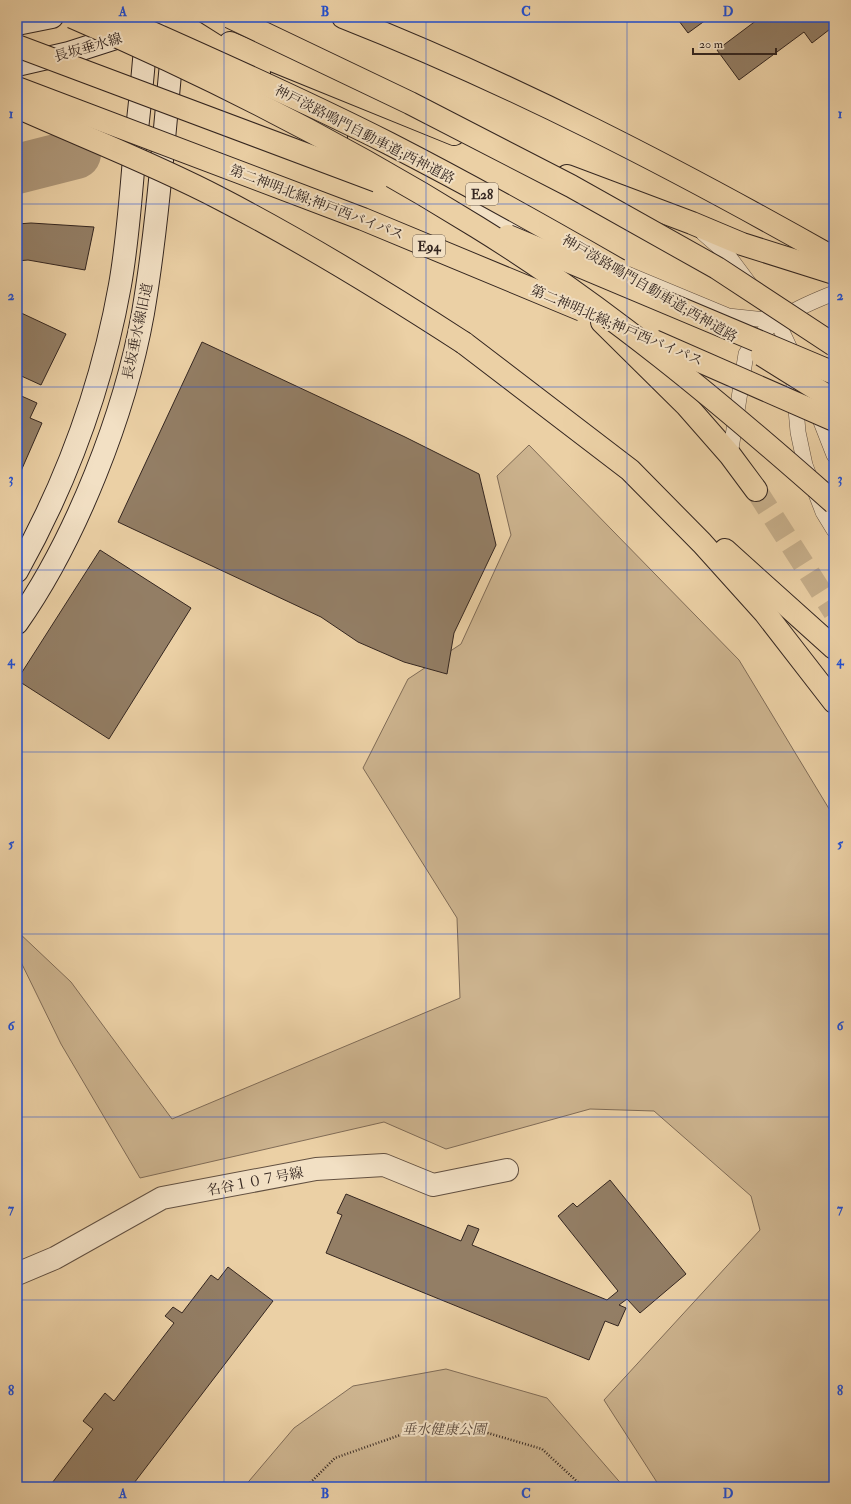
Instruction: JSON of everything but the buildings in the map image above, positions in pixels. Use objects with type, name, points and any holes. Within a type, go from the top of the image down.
[{"type":"highway","points":[[72,17],[212,81],[294,122],[477,227],[564,286],[656,353],[748,427],[834,503]]},
{"type":"highway","name":"神戸淡路鳴門自動車道;西神道路","points":[[116,17],[224,64],[394,147],[557,234],[736,338],[834,400]]},
{"type":"highway","points":[[230,17],[410,103],[571,186],[717,268],[834,345]]},
{"type":"highway","points":[[343,17],[419,47],[533,99],[644,154],[748,209],[834,258]]},
{"type":"highway","points":[[176,18],[372,145],[454,202],[613,332],[687,406],[730,455],[756,490]]},
{"type":"highway","points":[[176,18],[417,120],[692,223],[742,244],[834,273]]},
{"type":"highway","points":[[17,46],[378,182],[834,373]]},
{"type":"highway","name":"第二神明北線;神戸西バイパス","points":[[17,88],[363,219],[554,298],[834,420]]},
{"type":"highway","points":[[17,107],[218,197],[297,240],[371,283],[464,343],[630,470],[722,547],[834,648]]},
{"type":"highway","points":[[630,470],[702,543],[765,613],[834,702]]},
{"type":"street","points":[[17,24],[52,17]]},
{"type":"street","name":"長坂垂水線","points":[[17,65],[69,54],[147,23],[176,18]]},
{"type":"street","name":"長坂垂水線旧道","points":[[17,623],[54,562],[77,516],[115,419],[130,367],[142,315],[149,274],[176,18]]},
{"type":"street","name":"長坂垂水線旧道","points":[[17,572],[61,485],[79,440],[105,357],[120,284],[126,243],[147,23]]},
{"type":"street","name":"名谷１０７号線","points":[[17,1274],[55,1258],[162,1198],[316,1169],[384,1165],[433,1185],[507,1170]]},
{"type":"lane","points":[[454,202],[728,316],[777,321]]},
{"type":"lane","points":[[692,223],[728,254],[777,321],[834,455]]},
{"type":"lane","points":[[730,455],[746,354],[753,340],[762,331],[777,321],[817,299],[834,293]]},
{"type":"lane","points":[[791,351],[798,432],[805,465],[823,512],[834,530]]},
{"type":"path","points":[[306,1487],[335,1458],[402,1434],[481,1431],[542,1449],[584,1487]]},
{"type":"green space","points":[[529,445],[739,660],[834,817],[834,1487],[660,1487],[604,1400],[760,1230],[751,1196],[654,1111],[590,1109],[446,1149],[384,1122],[140,1178],[61,1044],[17,954],[17,931],[71,982],[172,1119],[460,998],[457,918],[363,768],[408,679],[461,644],[511,535],[497,476]]},
{"type":"green space","name":"垂水健康公園","points":[[446,1369],[547,1398],[624,1487],[244,1487],[294,1428],[353,1386]]},
{"type":"waterway","points":[[17,169],[76,154]]},
{"type":"tunnel","points":[[756,490],[834,612]]}]
